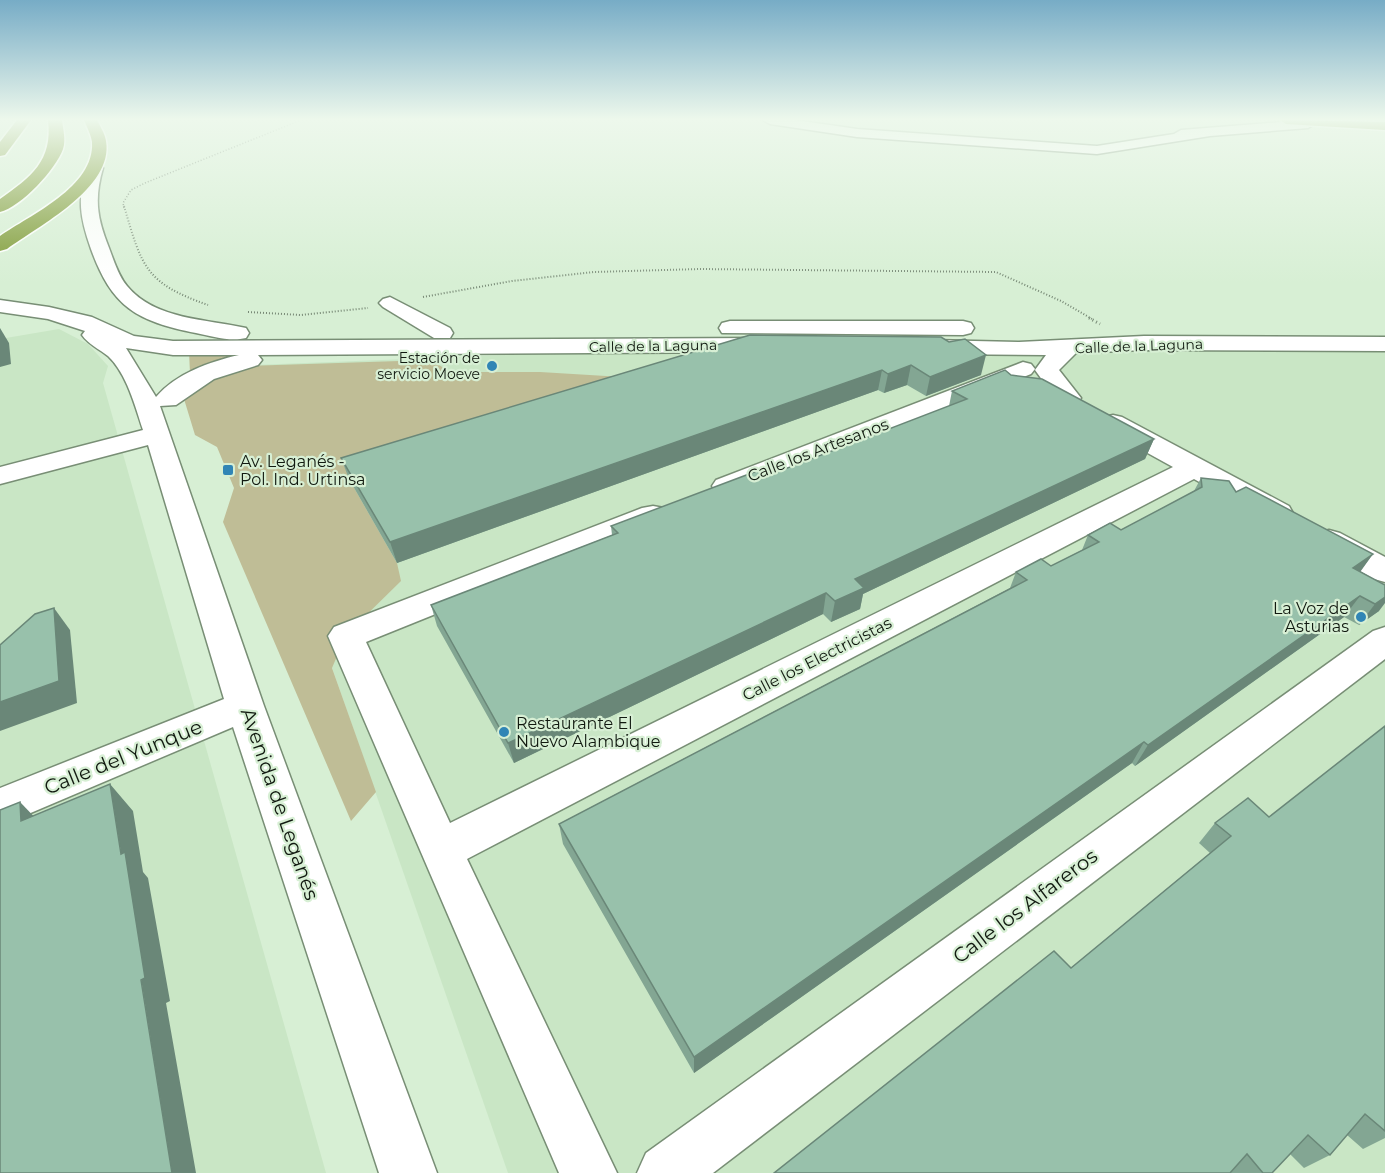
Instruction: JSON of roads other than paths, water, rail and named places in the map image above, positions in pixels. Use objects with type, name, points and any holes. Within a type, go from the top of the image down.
[{"type":"highway","points":[[0,207],[36,175]]},
{"type":"highway","points":[[0,245],[69,198],[89,175]]},
{"type":"street","points":[[93,175],[88,193],[97,240],[112,277],[122,292],[143,307],[195,326],[249,334],[321,336]]},
{"type":"street","points":[[0,291],[53,297],[179,334],[241,339],[321,336]]},
{"type":"street","points":[[390,303],[442,333]]},
{"type":"street","points":[[0,306],[49,313],[84,322],[129,342],[173,348],[385,350]]},
{"type":"street","points":[[90,307],[157,336],[173,348],[181,362],[177,380],[162,417]]},
{"type":"street","name":"Avenida de Leganés","points":[[49,313],[75,324],[118,353],[162,417],[245,706],[408,1173]]},
{"type":"street","name":"Calle de la Laguna","points":[[321,336],[829,327],[1385,330]]},
{"type":"street","points":[[1107,330],[1039,336],[1026,340],[1021,359],[1068,398],[1385,571]]},
{"type":"street","name":"Calle de la Laguna","points":[[385,350],[416,349],[445,364],[569,367],[593,363],[624,347],[829,344],[1021,359],[1068,348],[1144,344],[1385,344]]},
{"type":"street","points":[[1068,348],[1051,362],[1047,370],[1068,398]]},
{"type":"street","points":[[0,476],[162,417],[186,382],[229,364],[252,359],[385,350]]},
{"type":"street","name":"Calle los Artesanos","points":[[440,850],[346,636],[690,500],[1021,359]]},
{"type":"street","name":"Calle los Electricistas","points":[[440,850],[1195,467]]},
{"type":"street","name":"Calle los Alfareros","points":[[666,1173],[1385,640]]},
{"type":"street","name":"Calle del Yunque","points":[[0,807],[245,706]]},
{"type":"street","points":[[440,850],[588,1173]]},
{"type":"place","name":"Estación de servicio Moeve","points":[[492,366]]},
{"type":"place","name":"Av. Leganés - Pol. Ind. Urtinsa","points":[[228,470]]},
{"type":"place","name":"La Voz de Asturias","points":[[1361,617]]},
{"type":"place","name":"Restaurante El Nuevo Alambique","points":[[504,732]]}]
